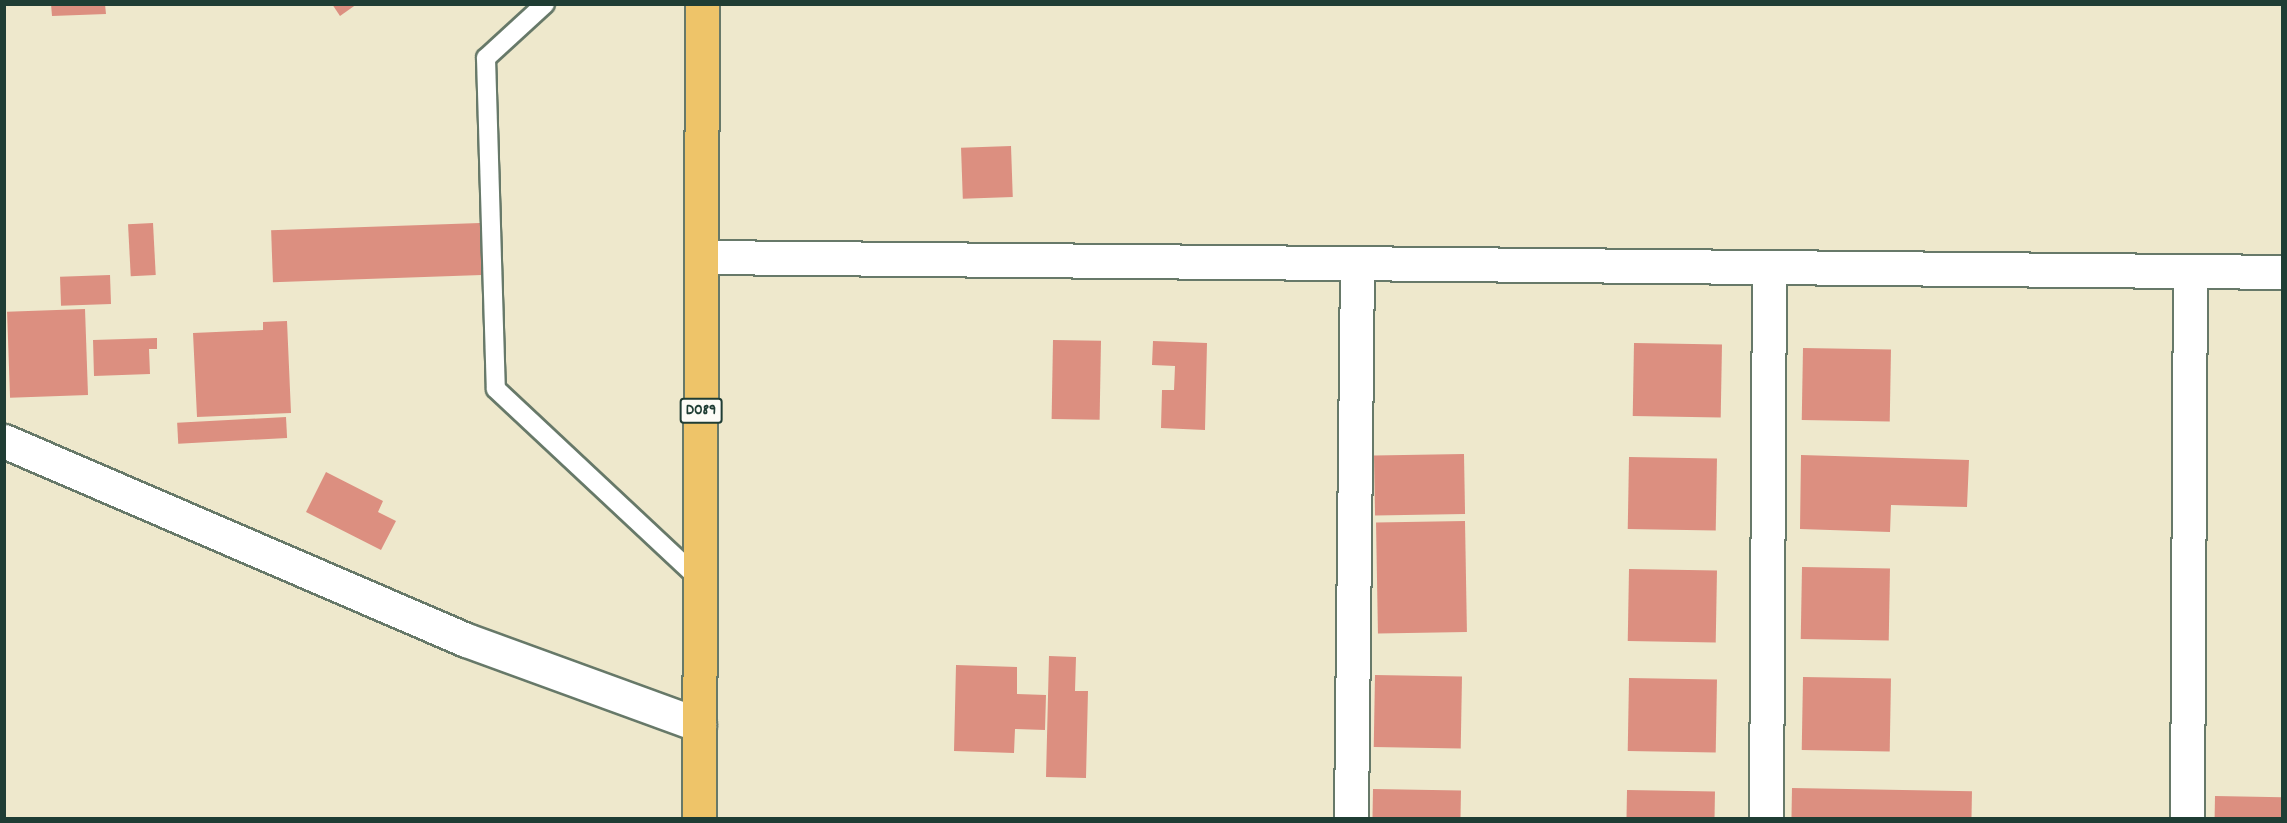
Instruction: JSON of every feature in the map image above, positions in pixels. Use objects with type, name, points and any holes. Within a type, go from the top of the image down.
[{"type":"main road","name":"D089","points":[[699,819],[702,4]]},
{"type":"street","points":[[701,257],[2283,272]]},
{"type":"street","points":[[1351,819],[1357,264]]},
{"type":"street","points":[[1766,819],[1769,267]]},
{"type":"street","points":[[2187,819],[2190,271]]},
{"type":"street","points":[[4,441],[466,640],[699,726]]},
{"type":"lane","points":[[545,4],[486,58],[496,389],[700,580]]},
{"type":"building","points":[[51,4],[105,4],[106,14],[52,16]]},
{"type":"building","points":[[332,4],[357,4],[340,16]]},
{"type":"building","points":[[1011,146],[1013,197],[963,199],[961,148]]},
{"type":"building","points":[[153,223],[156,275],[131,276],[128,224]]},
{"type":"building","points":[[480,223],[482,275],[273,282],[271,230]]},
{"type":"building","points":[[110,275],[111,304],[61,306],[60,277]]},
{"type":"building","points":[[85,309],[88,395],[10,398],[7,312]]},
{"type":"building","points":[[287,321],[291,413],[197,417],[193,333],[263,330],[263,322]]},
{"type":"building","points":[[157,338],[157,349],[149,349],[150,374],[94,376],[93,340]]},
{"type":"building","points":[[1053,340],[1101,341],[1100,420],[1052,419]]},
{"type":"building","points":[[1153,341],[1207,343],[1205,430],[1161,428],[1162,390],[1174,390],[1175,366],[1152,365]]},
{"type":"building","points":[[1634,343],[1722,345],[1721,418],[1633,416]]},
{"type":"building","points":[[1803,348],[1891,350],[1890,422],[1802,420]]},
{"type":"building","points":[[286,417],[287,438],[178,444],[177,423]]},
{"type":"building","points":[[1464,454],[1465,514],[1375,516],[1374,456]]},
{"type":"building","points":[[1801,455],[1969,460],[1967,507],[1891,505],[1890,532],[1800,529]]},
{"type":"building","points":[[1629,457],[1717,459],[1716,531],[1628,529]]},
{"type":"building","points":[[326,472],[383,501],[378,512],[396,521],[381,550],[306,512]]},
{"type":"building","points":[[1465,521],[1467,632],[1378,634],[1376,523]]},
{"type":"building","points":[[1802,567],[1890,569],[1889,641],[1801,639]]},
{"type":"building","points":[[1629,569],[1717,571],[1716,643],[1628,641]]},
{"type":"building","points":[[1049,656],[1076,657],[1075,691],[1088,691],[1086,778],[1046,777]]},
{"type":"building","points":[[956,665],[1017,667],[1017,694],[1046,695],[1045,730],[1015,729],[1014,753],[954,751]]},
{"type":"building","points":[[1375,675],[1462,677],[1461,749],[1374,747]]},
{"type":"building","points":[[1803,677],[1891,679],[1890,752],[1802,750]]},
{"type":"building","points":[[1629,678],[1717,680],[1716,753],[1628,751]]},
{"type":"building","points":[[1792,788],[1972,791],[1972,818],[1791,818]]},
{"type":"building","points":[[1373,789],[1461,791],[1461,818],[1372,818]]},
{"type":"building","points":[[1627,790],[1715,792],[1715,818],[1627,818]]},
{"type":"building","points":[[2215,796],[2282,797],[2282,818],[2215,818]]}]
